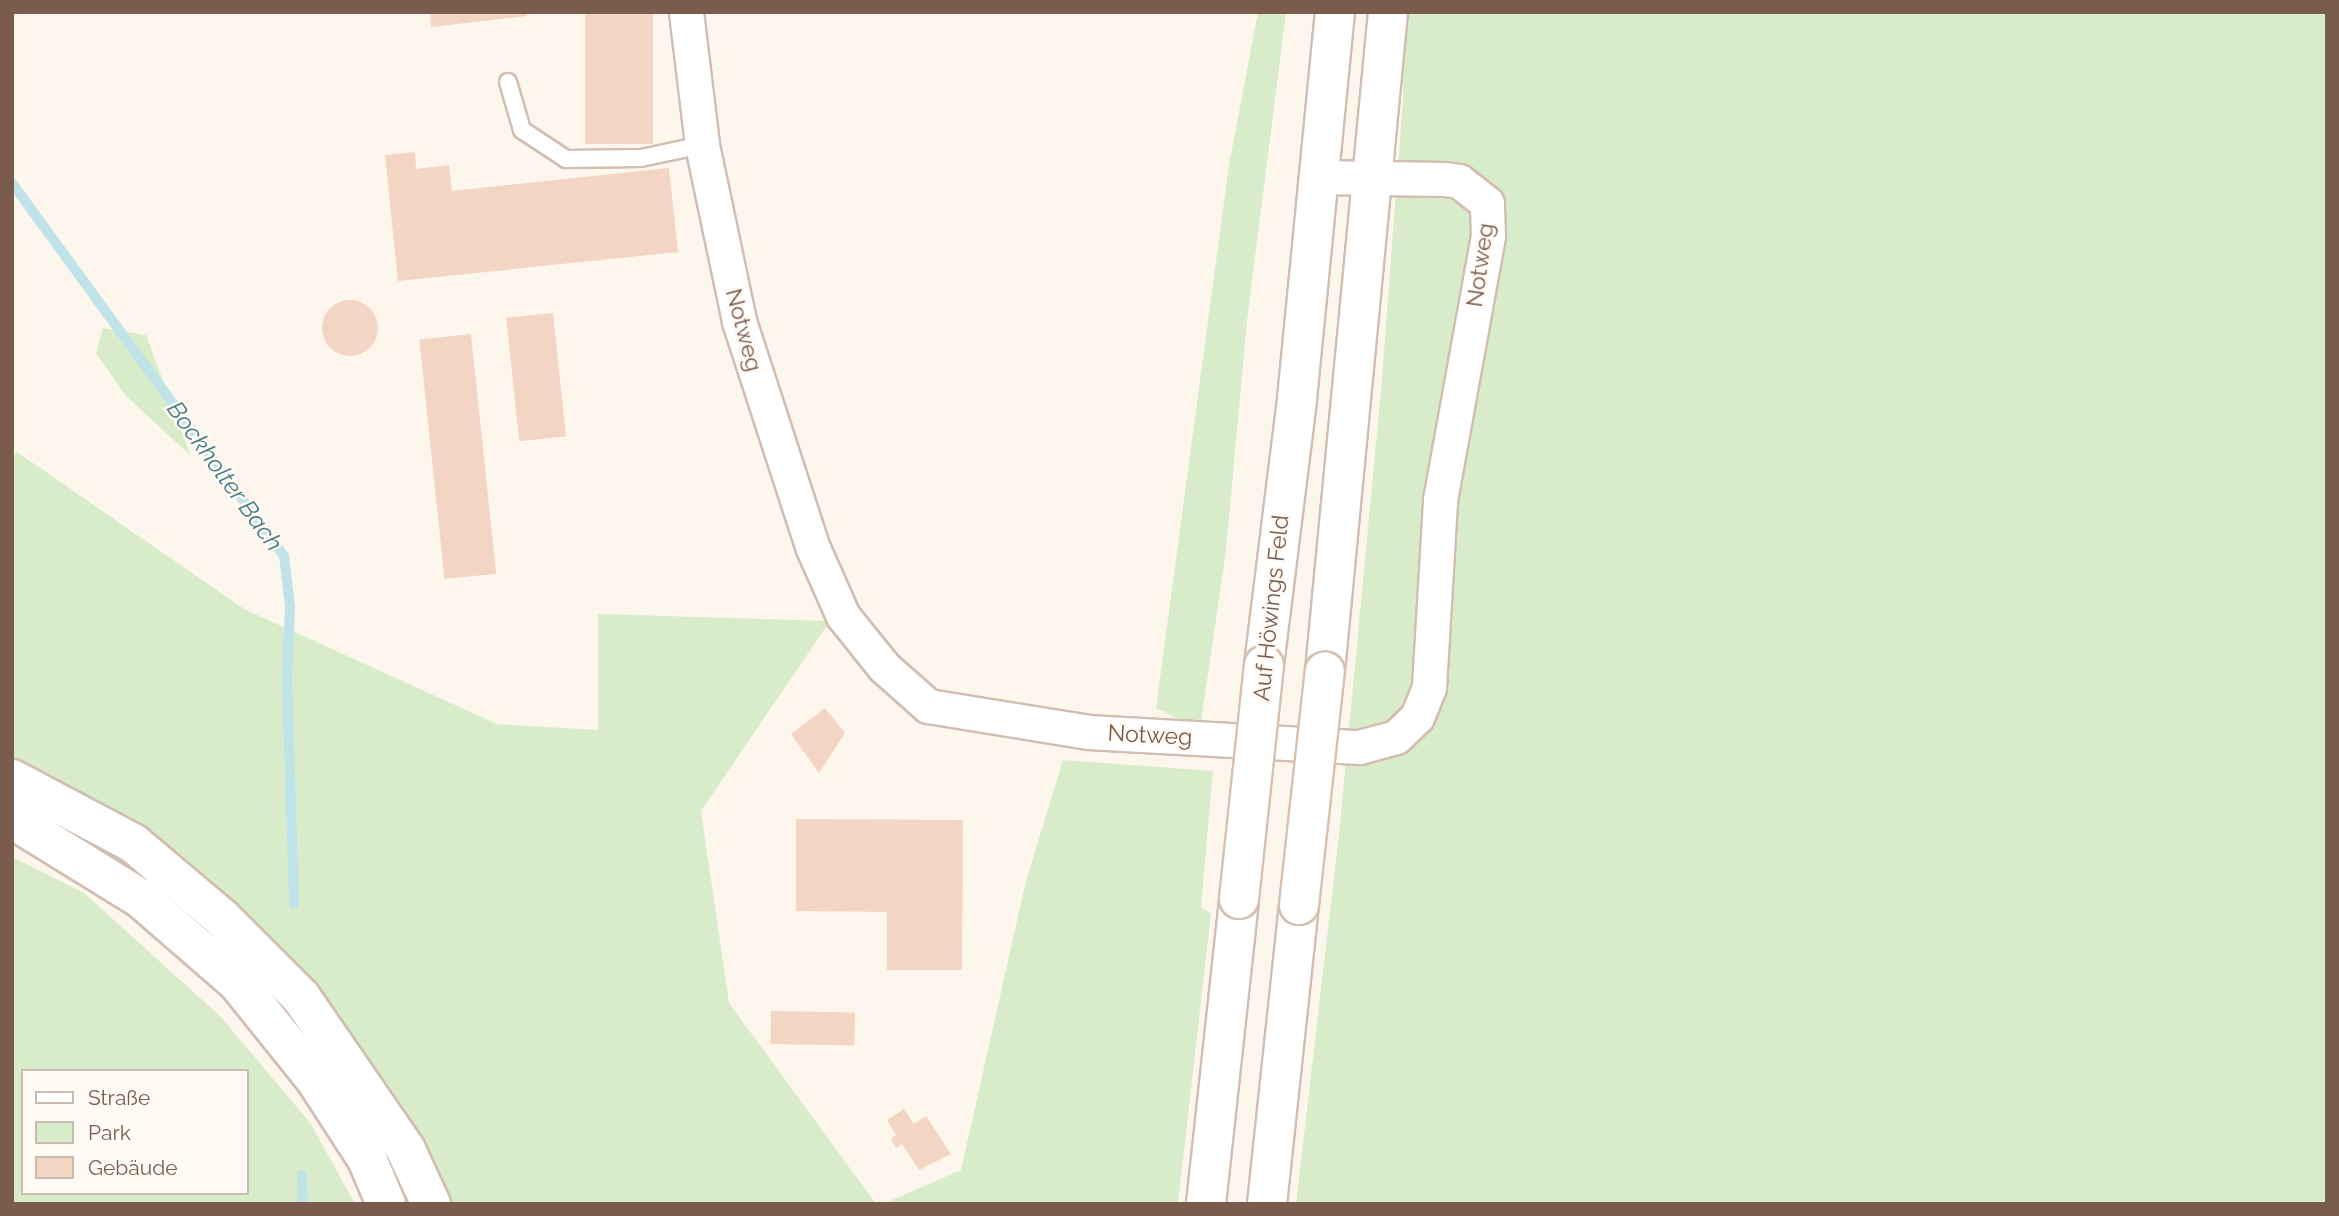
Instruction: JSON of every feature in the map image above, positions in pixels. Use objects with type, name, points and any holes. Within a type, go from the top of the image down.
[{"type":"main road","name":"Auf Höwings Feld","points":[[1206,1204],[1335,12]]},
{"type":"main road","points":[[1267,1204],[1325,671],[1388,12]]},
{"type":"main road","points":[[12,779],[133,843],[222,918],[291,987],[349,1061],[407,1150],[431,1204]]},
{"type":"main road","points":[[12,819],[140,898],[238,984],[315,1079],[367,1159],[386,1204]]},
{"type":"street","name":"Notweg","points":[[686,12],[702,145],[739,321],[812,546],[844,615],[884,667],[928,705],[1088,732],[1359,747],[1396,737],[1417,717],[1429,687],[1440,500],[1488,236],[1487,203],[1459,181],[1318,177]]},
{"type":"lane","points":[[508,82],[522,130],[566,159],[641,158],[702,145]]},
{"type":"green space","points":[[1258,12],[1286,12],[1247,321],[1226,550],[1200,729],[1156,708],[1229,165]]},
{"type":"green space","points":[[1404,12],[2327,12],[2327,1204],[1296,1204],[1339,834],[1381,391],[1403,99]]},
{"type":"green space","points":[[103,328],[146,335],[191,456],[125,395],[96,353]]},
{"type":"green space","points":[[17,452],[244,609],[497,724],[598,730],[598,614],[830,621],[701,811],[729,1003],[876,1204],[446,1204],[374,1071],[12,763],[12,459]]},
{"type":"green space","points":[[1063,760],[1213,771],[1201,907],[1211,913],[1178,1204],[883,1204],[961,1170],[1026,881]]},
{"type":"green space","points":[[12,857],[84,893],[220,1016],[311,1124],[355,1204],[12,1204]]},
{"type":"building","points":[[430,12],[527,12],[527,16],[431,27]]},
{"type":"building","points":[[585,12],[653,12],[653,144],[585,144]]},
{"type":"building","points":[[415,152],[416,169],[449,165],[452,191],[669,168],[678,252],[398,281],[385,155]]},
{"type":"building","points":[[344,300],[356,300],[366,304],[374,312],[378,328],[374,344],[366,352],[356,356],[344,356],[334,352],[326,344],[322,334],[322,322],[326,312],[334,304]]},
{"type":"building","points":[[553,313],[566,436],[519,441],[506,318]]},
{"type":"building","points":[[471,334],[496,574],[444,579],[419,339]]},
{"type":"building","points":[[825,708],[845,733],[819,773],[791,734]]},
{"type":"building","points":[[796,819],[963,820],[962,970],[887,970],[887,912],[796,911]]},
{"type":"building","points":[[771,1011],[855,1012],[854,1045],[770,1044]]},
{"type":"building","points":[[904,1109],[914,1124],[926,1116],[951,1154],[919,1170],[902,1144],[896,1148],[891,1139],[896,1135],[887,1120]]},
{"type":"waterway","name":"Bockholter Bach","points":[[12,183],[284,556],[290,606],[287,679],[294,904]]},
{"type":"waterway","name":"Bockholter Bach","points":[[302,1175],[303,1204]]}]
